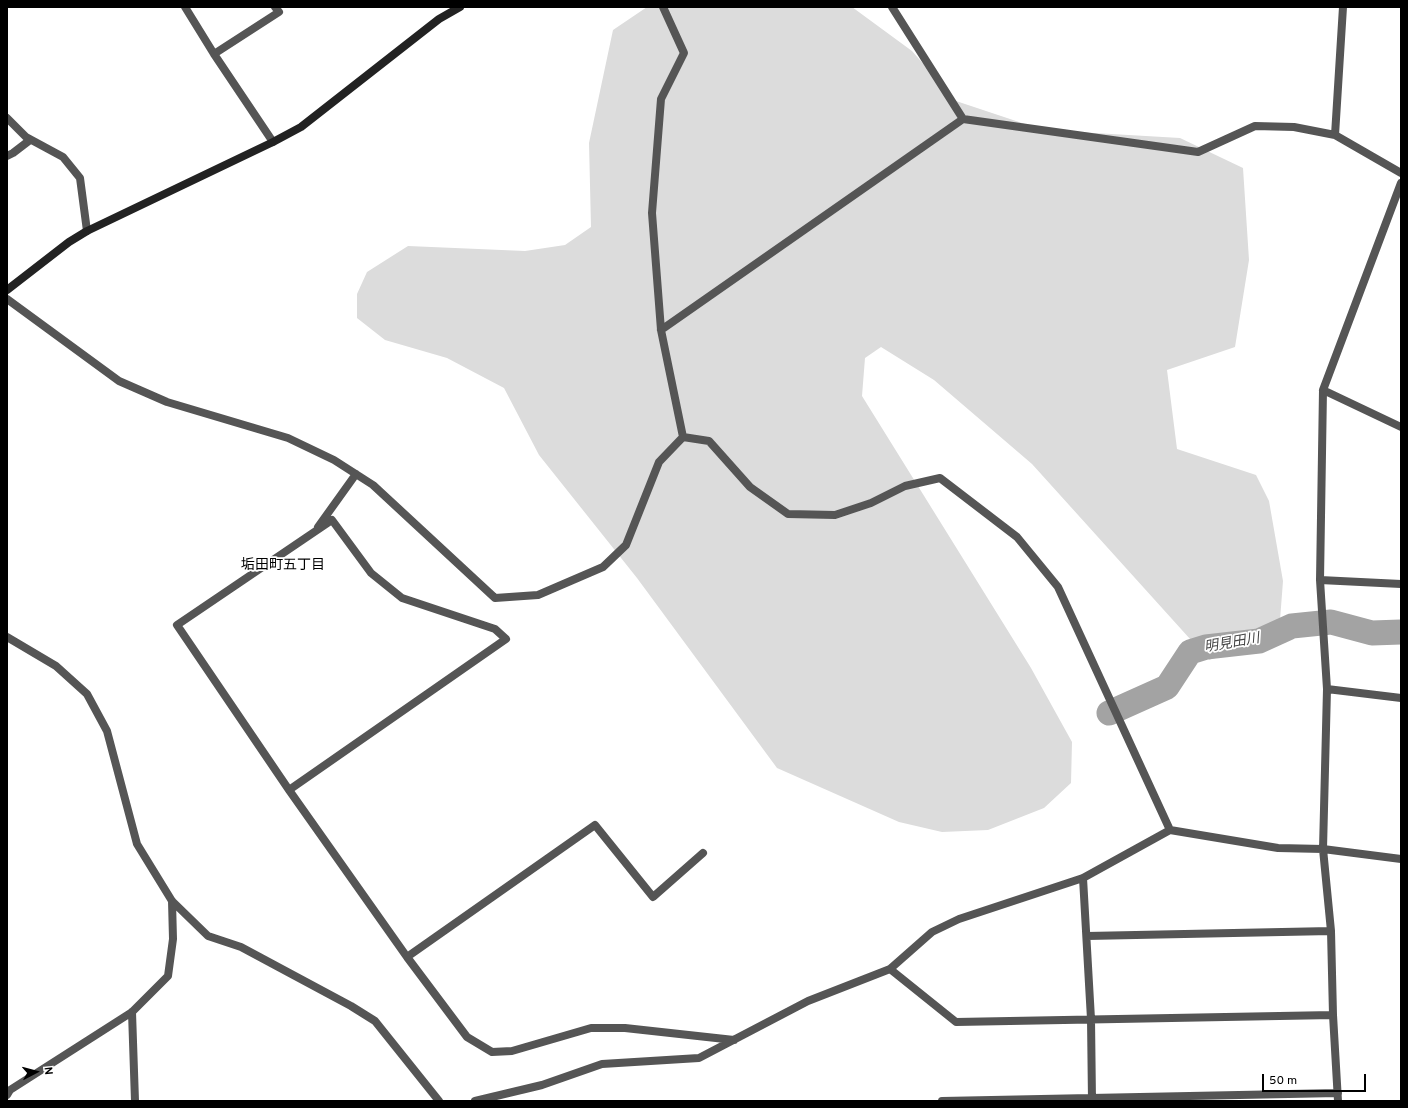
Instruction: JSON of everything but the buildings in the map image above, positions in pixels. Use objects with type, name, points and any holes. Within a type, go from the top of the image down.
[{"type":"street","points":[[185,7],[214,54],[273,142]]},
{"type":"street","points":[[214,54],[278,12],[275,7]]},
{"type":"street","points":[[7,290],[69,242],[273,142],[300,127],[439,19],[460,7]]},
{"type":"street","points":[[663,7],[684,53],[661,99],[652,213],[661,330],[683,436]]},
{"type":"street","points":[[892,7],[963,119]]},
{"type":"street","points":[[1335,135],[1343,7]]},
{"type":"street","points":[[7,118],[30,140],[63,157],[80,178],[87,232]]},
{"type":"street","points":[[661,330],[963,119],[1198,152],[1255,126],[1294,127],[1335,135],[1401,173]]},
{"type":"street","points":[[7,156],[30,140]]},
{"type":"street","points":[[942,1101],[1338,1097],[1333,1015],[1331,931],[1323,849],[1327,689],[1320,580],[1323,390],[1401,183]]},
{"type":"street","points":[[7,298],[119,381],[167,402],[288,438],[334,460],[373,485],[495,598],[538,595],[603,567],[626,545],[659,462],[683,436]]},
{"type":"street","points":[[1323,390],[1401,427]]},
{"type":"street","points":[[683,436],[709,441],[750,487],[788,514],[835,515],[871,503],[905,486],[940,478],[1017,537],[1058,587],[1170,830]]},
{"type":"street","points":[[314,532],[356,474]]},
{"type":"street","points":[[289,790],[506,639],[495,630],[402,598],[371,573],[332,520],[177,625],[289,790],[407,957],[467,1038],[492,1052],[512,1052],[591,1028],[625,1028],[734,1040]]},
{"type":"street","points":[[1320,580],[1401,584]]},
{"type":"street","points":[[7,637],[56,666],[87,694],[107,731],[136,844],[172,901],[208,936],[241,947],[351,1006],[375,1021],[439,1101]]},
{"type":"street","points":[[1327,689],[1401,698]]},
{"type":"street","points":[[407,957],[595,825],[653,897],[703,853]]},
{"type":"street","points":[[475,1101],[542,1085],[602,1064],[699,1058],[808,1001],[890,969],[932,932],[959,919],[1083,878],[1170,830],[1278,848],[1323,849],[1401,859]]},
{"type":"street","points":[[1083,878],[1091,1019],[1092,1100]]},
{"type":"street","points":[[7,1095],[10,1090],[132,1012],[168,976],[173,939],[172,901]]},
{"type":"street","points":[[1087,936],[1331,931]]},
{"type":"street","points":[[890,969],[956,1022],[1333,1015]]},
{"type":"street","points":[[132,1012],[135,1101]]},
{"type":"shaded area","points":[[647,7],[852,7],[912,51],[956,101],[1043,130],[1180,138],[1243,168],[1249,260],[1235,347],[1167,370],[1177,449],[1256,475],[1269,501],[1283,581],[1279,633],[1261,644],[1209,660],[1032,464],[934,380],[881,347],[865,358],[862,396],[1031,668],[1072,742],[1071,783],[1044,808],[988,830],[942,832],[899,822],[777,768],[637,578],[539,455],[504,388],[447,358],[385,340],[357,318],[357,294],[367,272],[408,246],[525,251],[565,245],[591,227],[589,143],[613,30]]},
{"type":"waterway","name":"明見田川","points":[[1109,713],[1167,687],[1190,652],[1206,647],[1259,641],[1292,626],[1331,622],[1372,633],[1401,632]]},
{"type":"district","name":"垢田町五丁目","points":[[283,566]]}]
